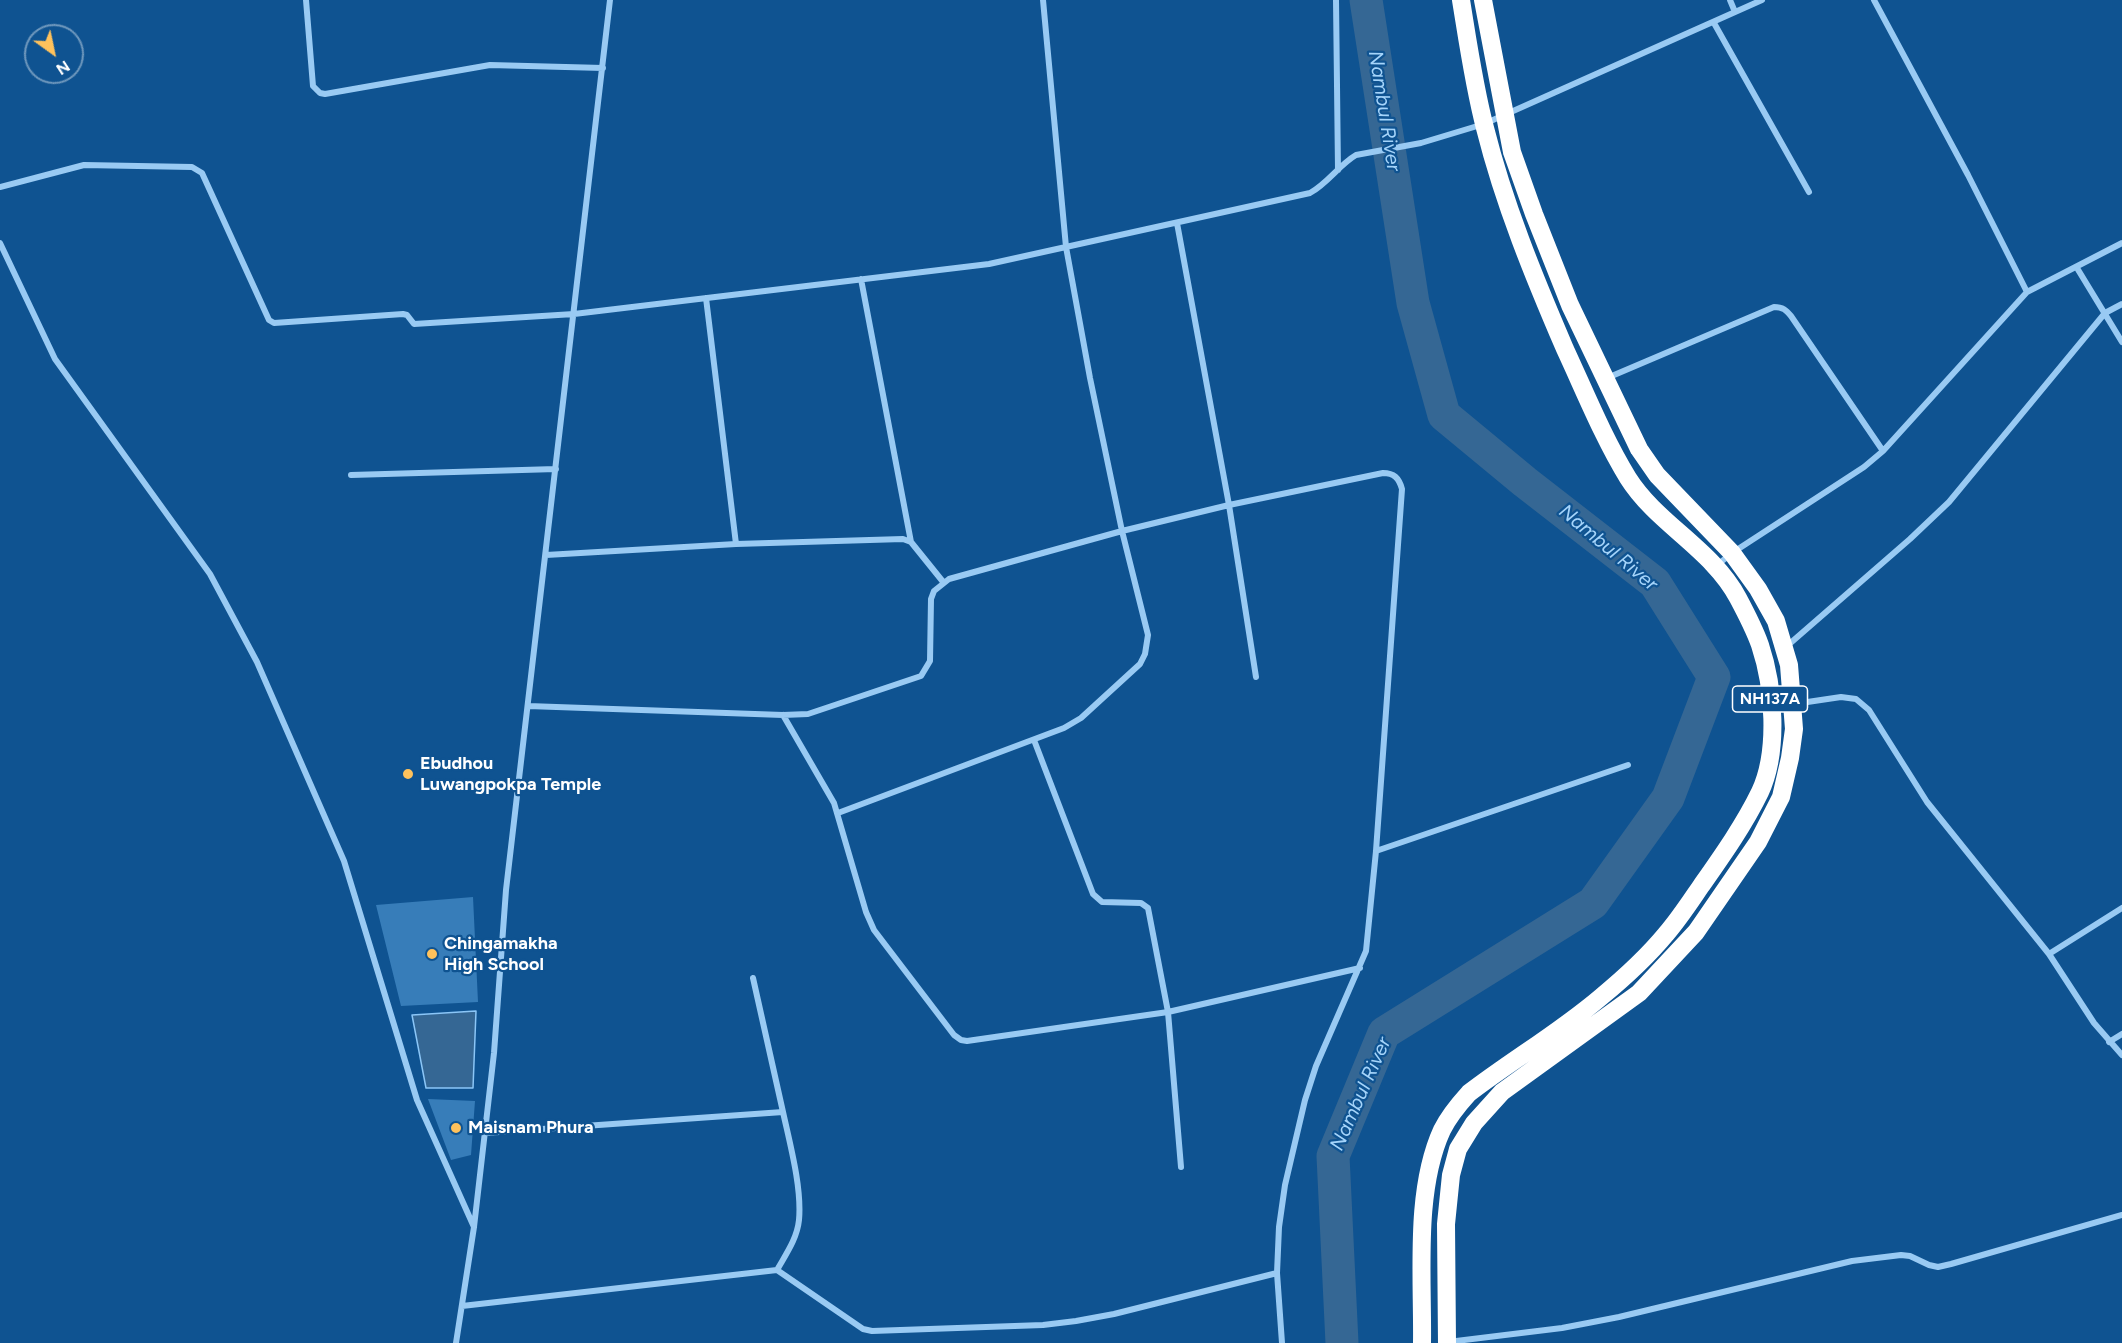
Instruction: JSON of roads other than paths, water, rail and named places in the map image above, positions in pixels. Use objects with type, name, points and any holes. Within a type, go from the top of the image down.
[{"type":"highway","name":"NH137A","points":[[1422,1343],[1423,1208],[1433,1155],[1443,1129],[1457,1106],[1469,1094],[1598,999],[1666,934],[1735,837],[1761,789],[1770,758],[1772,715],[1768,681],[1760,646],[1736,593],[1715,566],[1662,516],[1631,482],[1587,399],[1531,267],[1510,210],[1484,124],[1461,0]]},
{"type":"highway","name":"NH137A","points":[[1447,1342],[1446,1224],[1451,1174],[1458,1149],[1474,1123],[1502,1092],[1639,993],[1696,932],[1758,842],[1781,797],[1793,739],[1794,704],[1789,665],[1776,621],[1758,589],[1732,553],[1657,475],[1639,449],[1569,305],[1512,152],[1483,0]]},
{"type":"street","points":[[306,0],[314,86],[320,93],[325,94],[489,65],[603,68]]},
{"type":"street","points":[[456,1343],[474,1227],[485,1133],[494,1053],[506,890],[610,0]]},
{"type":"street","points":[[838,813],[1034,740],[1082,718],[1140,664],[1145,654],[1148,635],[1122,531],[1066,247],[1043,0]]},
{"type":"street","points":[[1336,0],[1338,170]]},
{"type":"street","points":[[1730,0],[1735,12]]},
{"type":"street","points":[[0,187],[84,165],[192,167],[202,173],[269,320],[274,323],[403,314],[407,315],[414,324],[574,314],[989,264],[1310,193],[1356,155],[1421,143],[1484,124],[1762,0]]},
{"type":"street","points":[[1874,0],[1968,175],[2027,292]]},
{"type":"street","points":[[1714,22],[1809,192]]},
{"type":"street","points":[[1177,223],[1229,505],[1256,677]]},
{"type":"street","points":[[0,243],[55,359],[210,574],[257,662],[344,861],[417,1100],[474,1227]]},
{"type":"street","points":[[1715,566],[1864,467],[1883,451],[2027,292],[2122,243]]},
{"type":"street","points":[[2077,268],[2122,342]]},
{"type":"street","points":[[861,279],[911,542],[944,583]]},
{"type":"street","points":[[706,298],[736,543]]},
{"type":"street","points":[[1784,649],[1949,502],[2104,313],[2122,304]]},
{"type":"street","points":[[1604,379],[1774,307],[1780,307],[1791,316],[1883,451]]},
{"type":"street","points":[[351,476],[556,469]]},
{"type":"street","points":[[528,706],[808,714],[921,675],[930,661],[931,599],[934,591],[950,579],[1122,531],[1229,505],[1383,473],[1397,477],[1402,489],[1376,851],[1366,951],[1316,1066],[1305,1100],[1285,1185],[1279,1227],[1277,1273],[1282,1343]]},
{"type":"street","points":[[546,555],[736,543],[899,539],[911,542]]},
{"type":"street","points":[[1794,704],[1841,697],[1856,699],[1869,710],[1927,802],[2049,954],[2109,1042],[2122,1055]]},
{"type":"street","points":[[783,715],[829,793],[838,813],[866,912],[874,930],[954,1035],[961,1040],[1168,1012],[1360,968]]},
{"type":"street","points":[[1034,740],[1093,894],[1102,902],[1141,903],[1148,908],[1168,1012],[1181,1167]]},
{"type":"street","points":[[1376,851],[1628,765]]},
{"type":"street","points":[[2049,954],[2122,908]]},
{"type":"street","points":[[753,978],[793,1157],[799,1218],[795,1238],[777,1270]]},
{"type":"street","points":[[2109,1042],[2122,1034]]},
{"type":"street","points":[[485,1133],[783,1112]]},
{"type":"street","points":[[1447,1342],[1562,1328],[1619,1317],[1852,1261],[1900,1255],[1910,1256],[1929,1265],[1951,1264],[2122,1215]]},
{"type":"street","points":[[462,1306],[777,1270],[853,1324],[872,1331],[1043,1325],[1114,1314],[1277,1273]]},
{"type":"water","points":[[476,1011],[473,1088],[426,1088],[412,1015]]},
{"type":"waterway","name":"Nambul River","points":[[1342,1343],[1333,1156],[1384,1033],[1593,903],[1668,798],[1714,677],[1655,583],[1525,482],[1444,415],[1413,303],[1366,0]]},
{"type":"place","name":"Ebudhou Luwangpokpa Temple","points":[[408,774]]},
{"type":"place","name":"Chingamakha High School","points":[[432,954]]},
{"type":"place","name":"Maisnam Phura","points":[[456,1128]]}]
